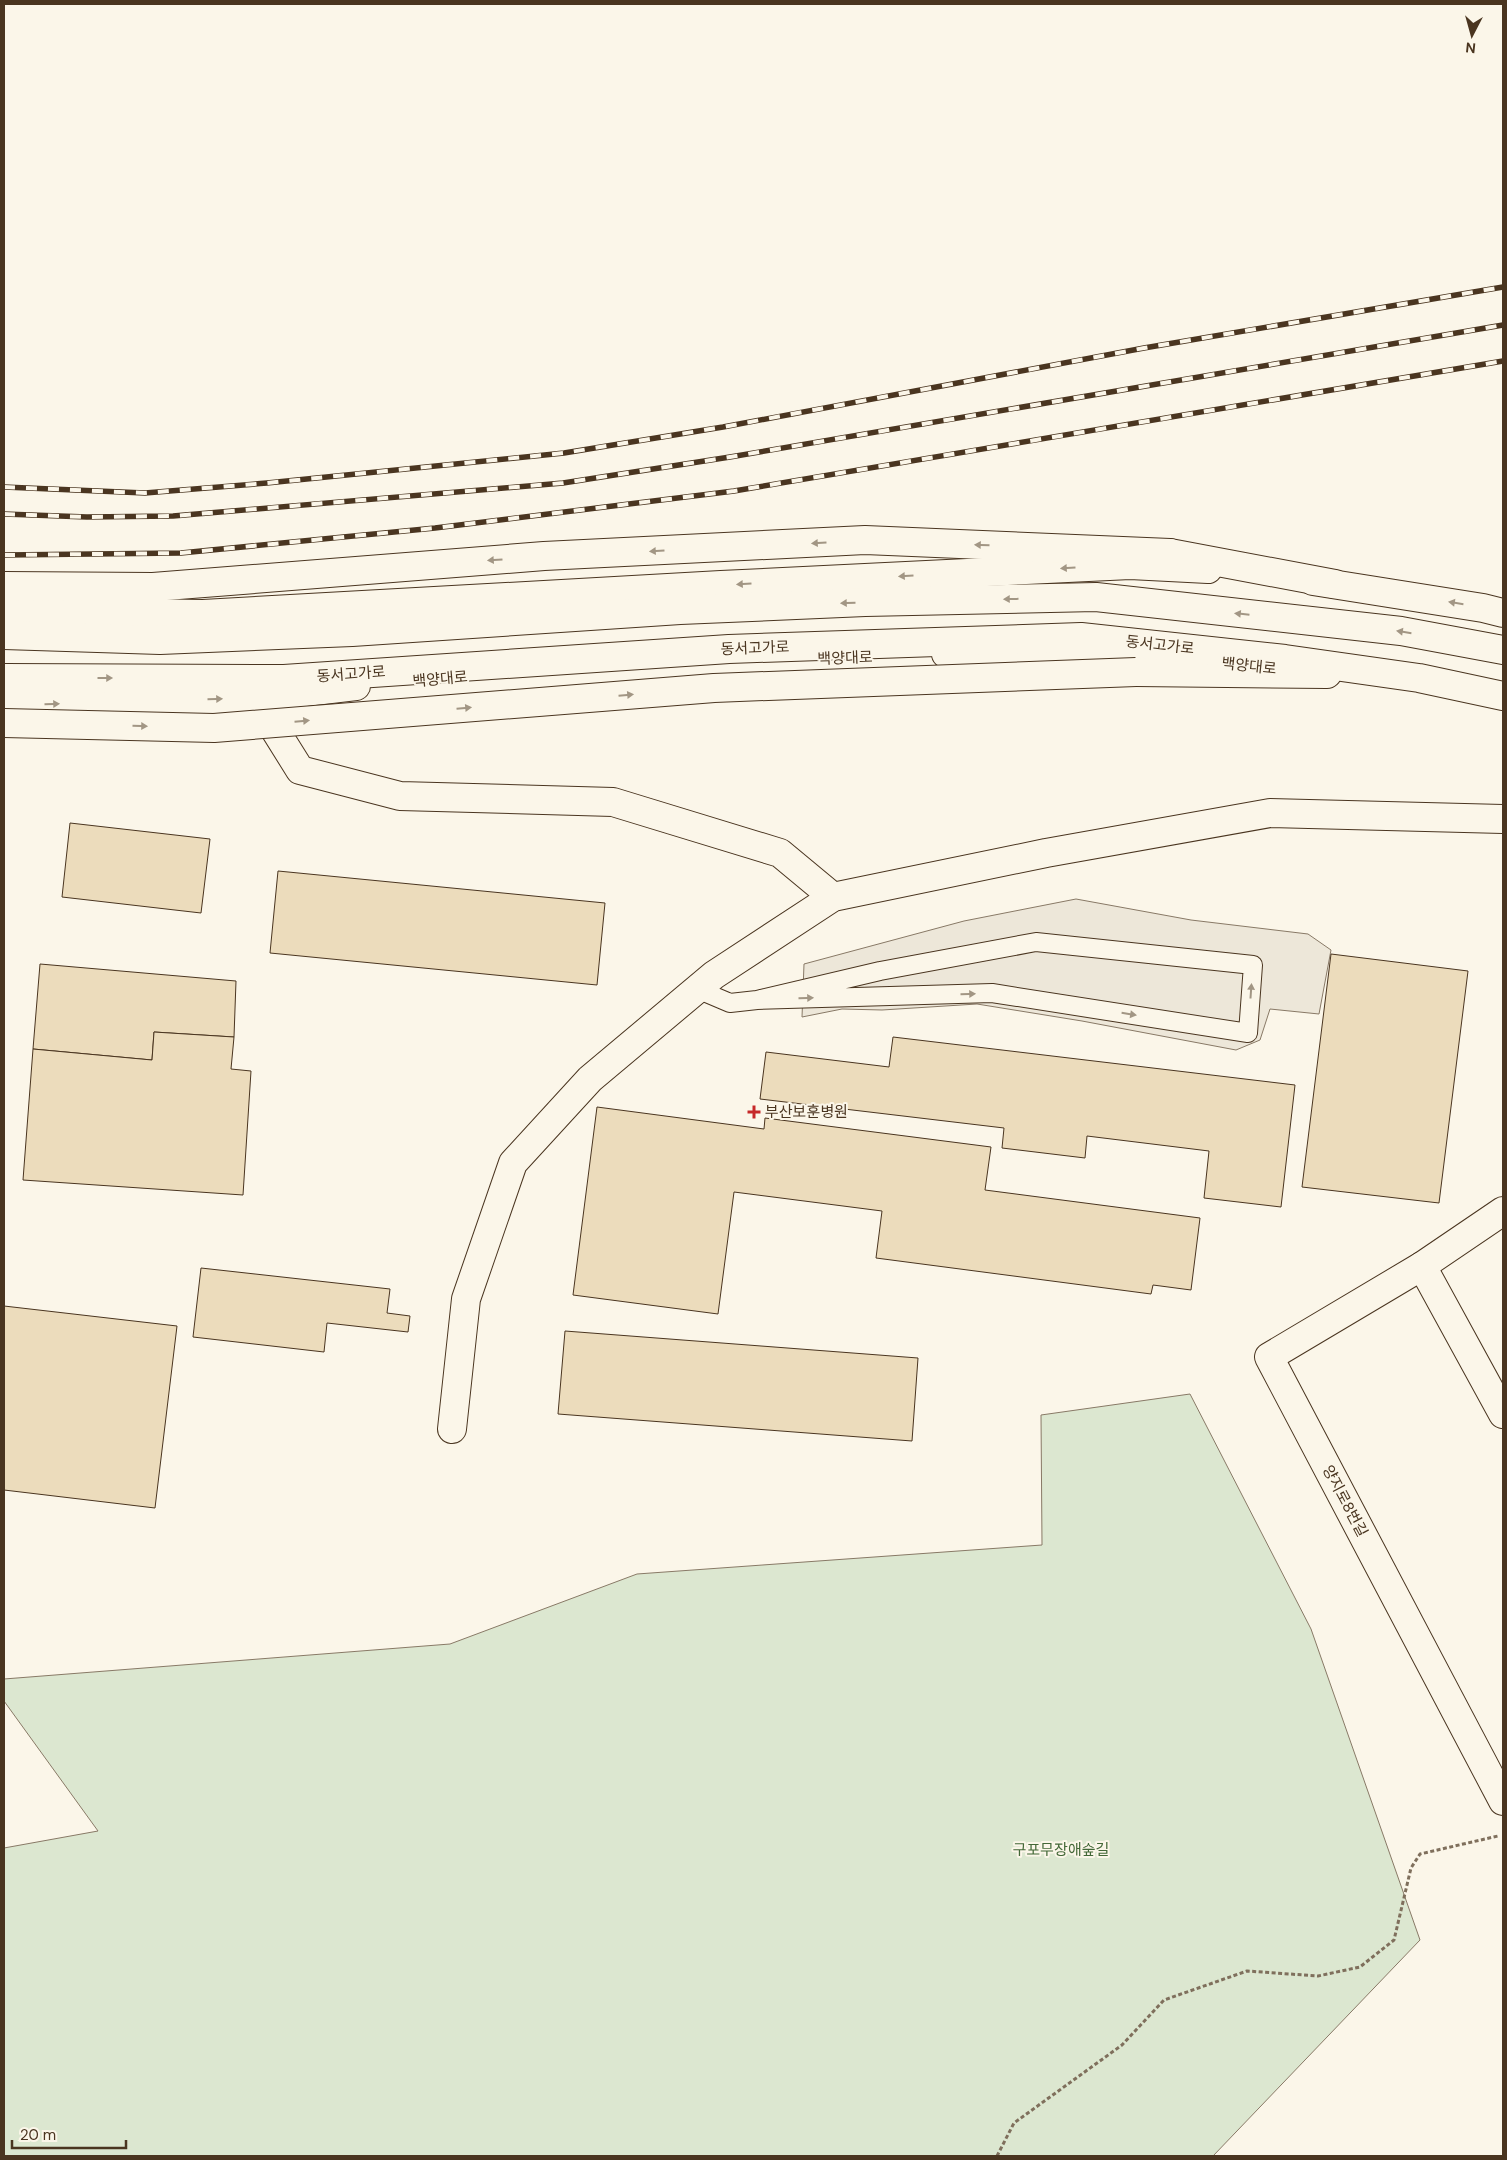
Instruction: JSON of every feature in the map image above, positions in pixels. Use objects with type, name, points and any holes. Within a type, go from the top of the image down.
[{"type":"main road","points":[[4,586],[153,587],[544,556],[865,540],[1170,553],[1334,584]]},
{"type":"main road","points":[[4,611],[203,614],[721,585],[1130,565],[1250,571],[1483,608],[1503,613]]},
{"type":"main road","points":[[4,635],[160,640],[352,632],[680,610],[866,602],[1096,597],[1401,631],[1503,650]]},
{"type":"main road","name":"동서고가로","points":[[4,678],[284,679],[729,649],[1081,637],[1285,658],[1419,678],[1503,696]]},
{"type":"main road","name":"백양대로","points":[[4,706],[255,698],[354,686],[566,668],[948,654],[1140,655],[1327,674],[1503,708]]},
{"type":"main road","points":[[4,723],[214,728],[714,688],[1136,672],[1327,674]]},
{"type":"main road","points":[[255,698],[300,770],[400,796],[613,802],[780,854],[833,897]]},
{"type":"main road","points":[[452,1429],[466,1299],[513,1163],[590,1079],[714,975],[833,897],[1046,853],[1270,813],[1503,819]]},
{"type":"main road","name":"양지로8번길","points":[[1503,1210],[1422,1266],[1270,1357],[1503,1801]]},
{"type":"main road","points":[[1422,1266],[1503,1414]]},
{"type":"lane","points":[[697,990],[730,1002],[992,993],[1248,1033],[1253,965],[1036,942],[880,971],[757,1000]]},
{"type":"path","points":[[996,2156],[1014,2123],[1122,2046],[1164,2000],[1247,1971],[1318,1976],[1360,1967],[1394,1940],[1411,1868],[1420,1854],[1503,1834]]},
{"type":"green space","name":"구포무장애숲길","points":[[1190,1394],[1311,1629],[1420,1940],[1213,2156],[4,2156],[4,1848],[98,1831],[4,1701],[4,1679],[450,1644],[637,1574],[1042,1545],[1041,1415]]},
{"type":"shaded area","points":[[1076,899],[1191,920],[1308,934],[1331,950],[1319,1014],[1270,1009],[1260,1040],[1236,1050],[1082,1021],[977,1004],[882,1010],[842,1009],[802,1017],[804,964],[964,921]]},
{"type":"building","points":[[70,823],[210,839],[201,913],[62,897]]},
{"type":"building","points":[[278,871],[605,903],[597,985],[270,953]]},
{"type":"building","points":[[1331,954],[1468,971],[1439,1203],[1302,1187]]},
{"type":"building","points":[[40,964],[236,981],[234,1037],[154,1032],[152,1060],[33,1049]]},
{"type":"building","points":[[154,1032],[234,1037],[231,1069],[251,1071],[243,1195],[23,1180],[33,1049],[152,1060]]},
{"type":"building","points":[[893,1037],[1295,1085],[1281,1207],[1204,1198],[1209,1151],[1087,1136],[1085,1158],[1002,1148],[1004,1128],[760,1099],[766,1052],[889,1067]]},
{"type":"building","points":[[597,1107],[764,1129],[765,1118],[991,1147],[985,1190],[1200,1218],[1191,1290],[1153,1285],[1151,1294],[876,1258],[882,1211],[734,1192],[718,1314],[573,1295]]},
{"type":"building","points":[[201,1268],[390,1289],[387,1313],[410,1316],[408,1332],[327,1323],[324,1352],[193,1337]]},
{"type":"building","points":[[4,1306],[177,1326],[155,1508],[4,1490]]},
{"type":"building","points":[[565,1331],[918,1358],[912,1441],[558,1414]]},
{"type":"railway","points":[[4,487],[145,493],[267,483],[564,453],[723,427],[1144,348],[1503,287]]},
{"type":"railway","points":[[4,514],[87,517],[173,516],[563,483],[730,457],[1503,325]]},
{"type":"railway","points":[[4,555],[181,553],[435,528],[734,491],[1503,361]]},
{"type":"place","name":"부산보훈병원","points":[[754,1112]]}]
